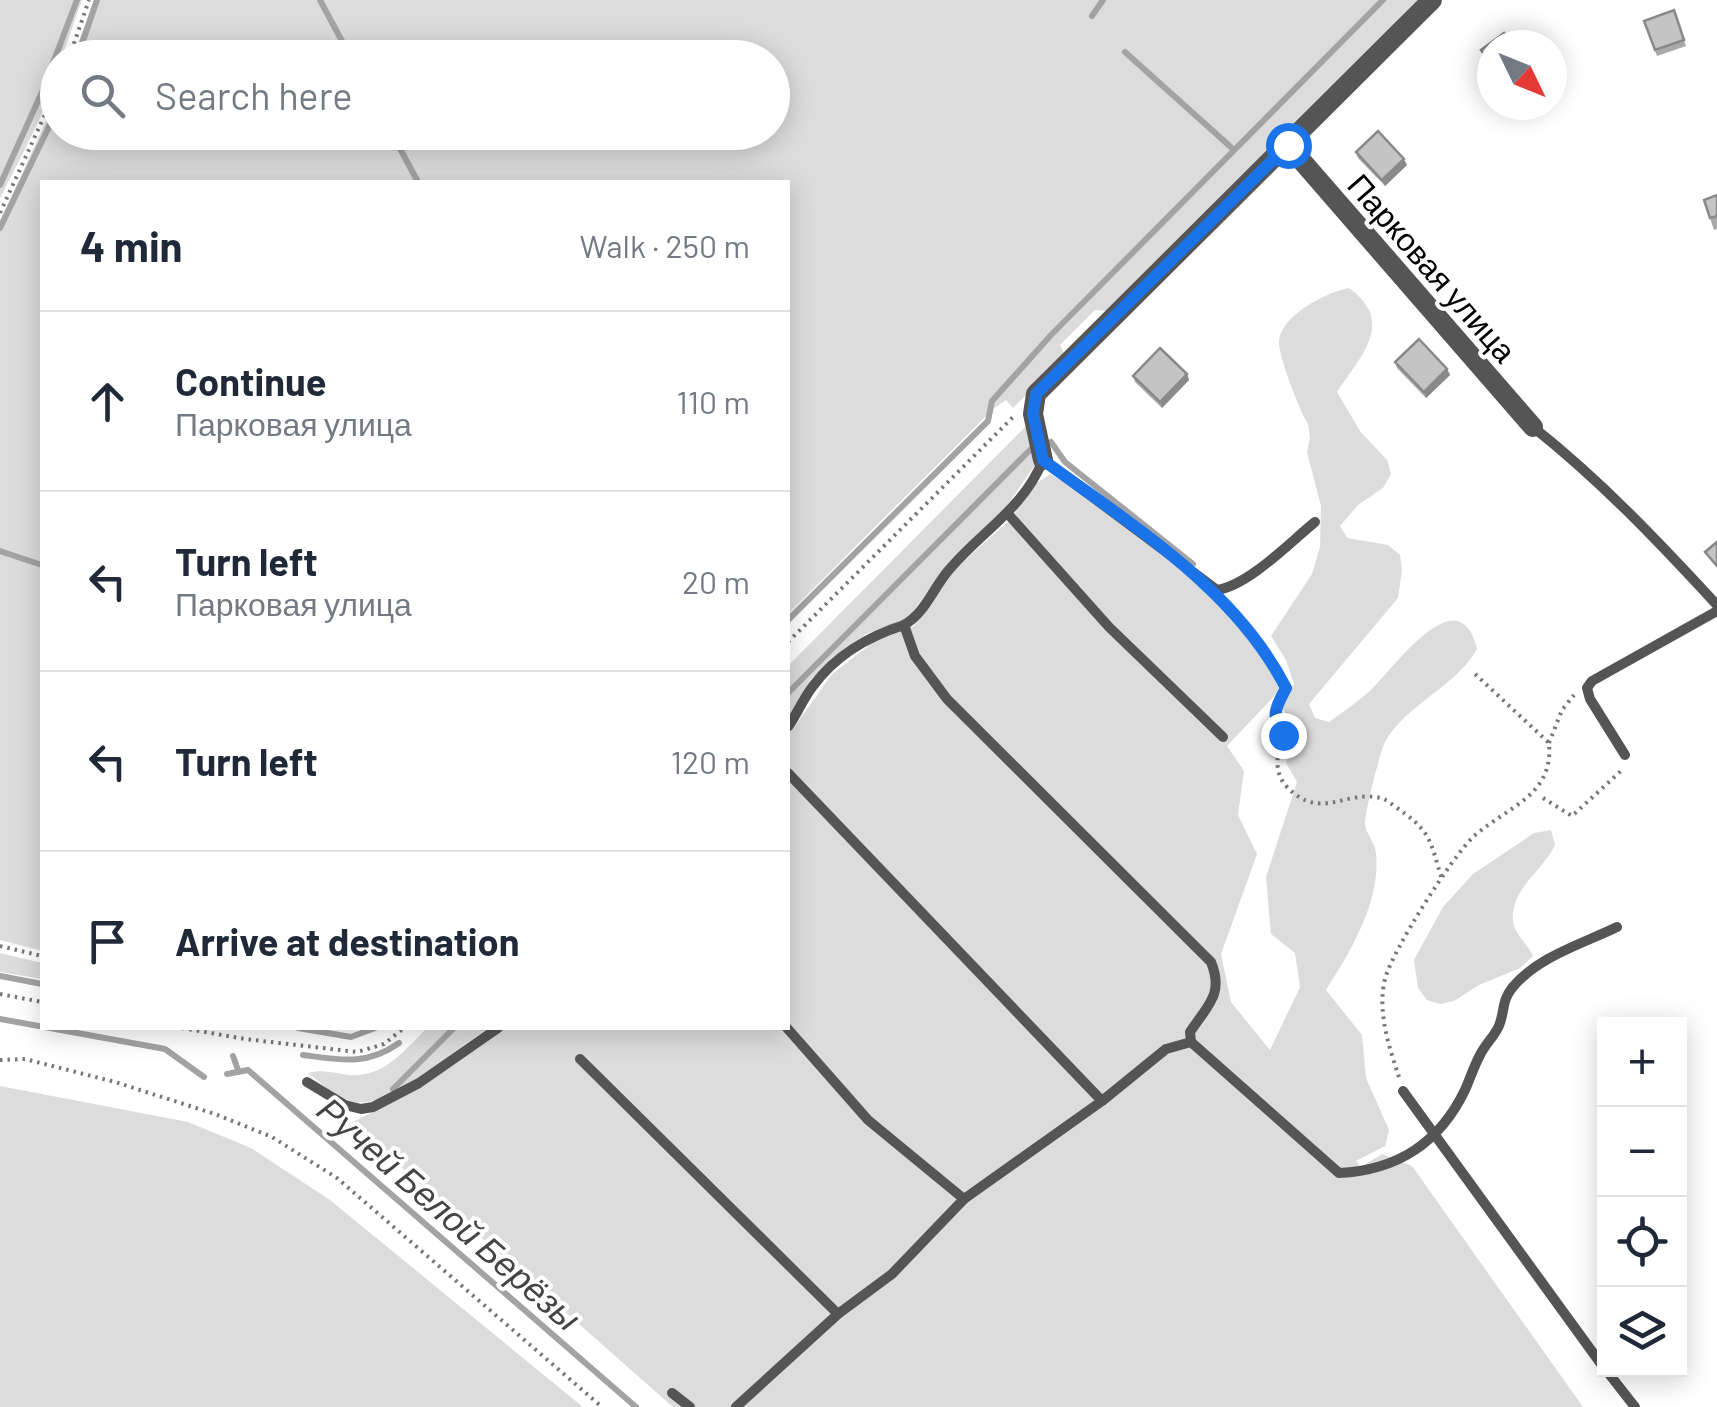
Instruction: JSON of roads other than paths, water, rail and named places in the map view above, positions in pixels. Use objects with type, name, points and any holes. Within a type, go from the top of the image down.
[{"type":"street","points":[[1043,460],[1033,414],[1036,394],[1432,0]]},
{"type":"street","name":"Парковая улица","points":[[1288,145],[1533,427]]},
{"type":"lane","points":[[1533,427],[1632,513],[1717,608],[1592,681],[1587,688],[1590,700],[1625,755]]},
{"type":"lane","points":[[790,724],[815,682],[842,657],[880,632],[904,625],[917,616],[955,564],[1008,514],[1032,483],[1043,460],[1210,588],[1227,589],[1236,584],[1314,522]]},
{"type":"lane","points":[[1008,514],[1110,628],[1223,738]]},
{"type":"lane","points":[[904,625],[915,656],[948,699],[1211,962],[1219,982],[1215,996],[1190,1032],[1191,1042],[1339,1173],[1372,1171],[1413,1152],[1435,1136],[1464,1093],[1480,1053],[1500,1024],[1502,1001],[1516,983],[1540,964],[1617,927]]},
{"type":"lane","points":[[790,775],[1102,1101]]},
{"type":"lane","points":[[307,1082],[346,1106],[373,1107],[411,1089],[495,1030]]},
{"type":"lane","points":[[789,1030],[868,1120],[964,1200]]},
{"type":"lane","points":[[736,1407],[838,1314],[892,1274],[964,1200],[1102,1101],[1166,1049],[1191,1042]]},
{"type":"lane","points":[[580,1059],[838,1314]]},
{"type":"lane","points":[[1403,1091],[1597,1358]]},
{"type":"lane","points":[[1611,1377],[1635,1407]]},
{"type":"lane","points":[[672,1393],[690,1407]]},
{"type":"waterway","points":[[62,40],[77,0]]},
{"type":"waterway","points":[[83,40],[97,0]]},
{"type":"waterway","points":[[320,0],[341,40]]},
{"type":"waterway","points":[[1092,16],[1103,0]]},
{"type":"waterway","points":[[790,618],[988,421],[992,401],[1051,335],[1383,0]]},
{"type":"waterway","points":[[1125,52],[1233,149]]},
{"type":"waterway","points":[[0,185],[40,96]]},
{"type":"waterway","points":[[0,228],[40,145]]},
{"type":"waterway","points":[[401,150],[417,180]]},
{"type":"waterway","points":[[1051,442],[1065,462],[1193,564]]},
{"type":"waterway","points":[[790,691],[1031,449]]},
{"type":"waterway","points":[[0,551],[40,564]]},
{"type":"waterway","points":[[0,976],[40,984]]},
{"type":"waterway","name":"Ручей Белой Берёзы","points":[[0,1019],[40,1026]]},
{"type":"waterway","name":"Ручей Белой Берёзы","points":[[60,1030],[165,1049],[204,1077]]},
{"type":"waterway","points":[[310,1030],[351,1037],[370,1030]]},
{"type":"waterway","points":[[393,1089],[452,1030]]},
{"type":"waterway","points":[[303,1055],[364,1058],[399,1043]]},
{"type":"waterway","points":[[233,1056],[238,1070]]},
{"type":"waterway","name":"Ручей Белой Берёзы","points":[[227,1074],[248,1070],[636,1407]]}]
